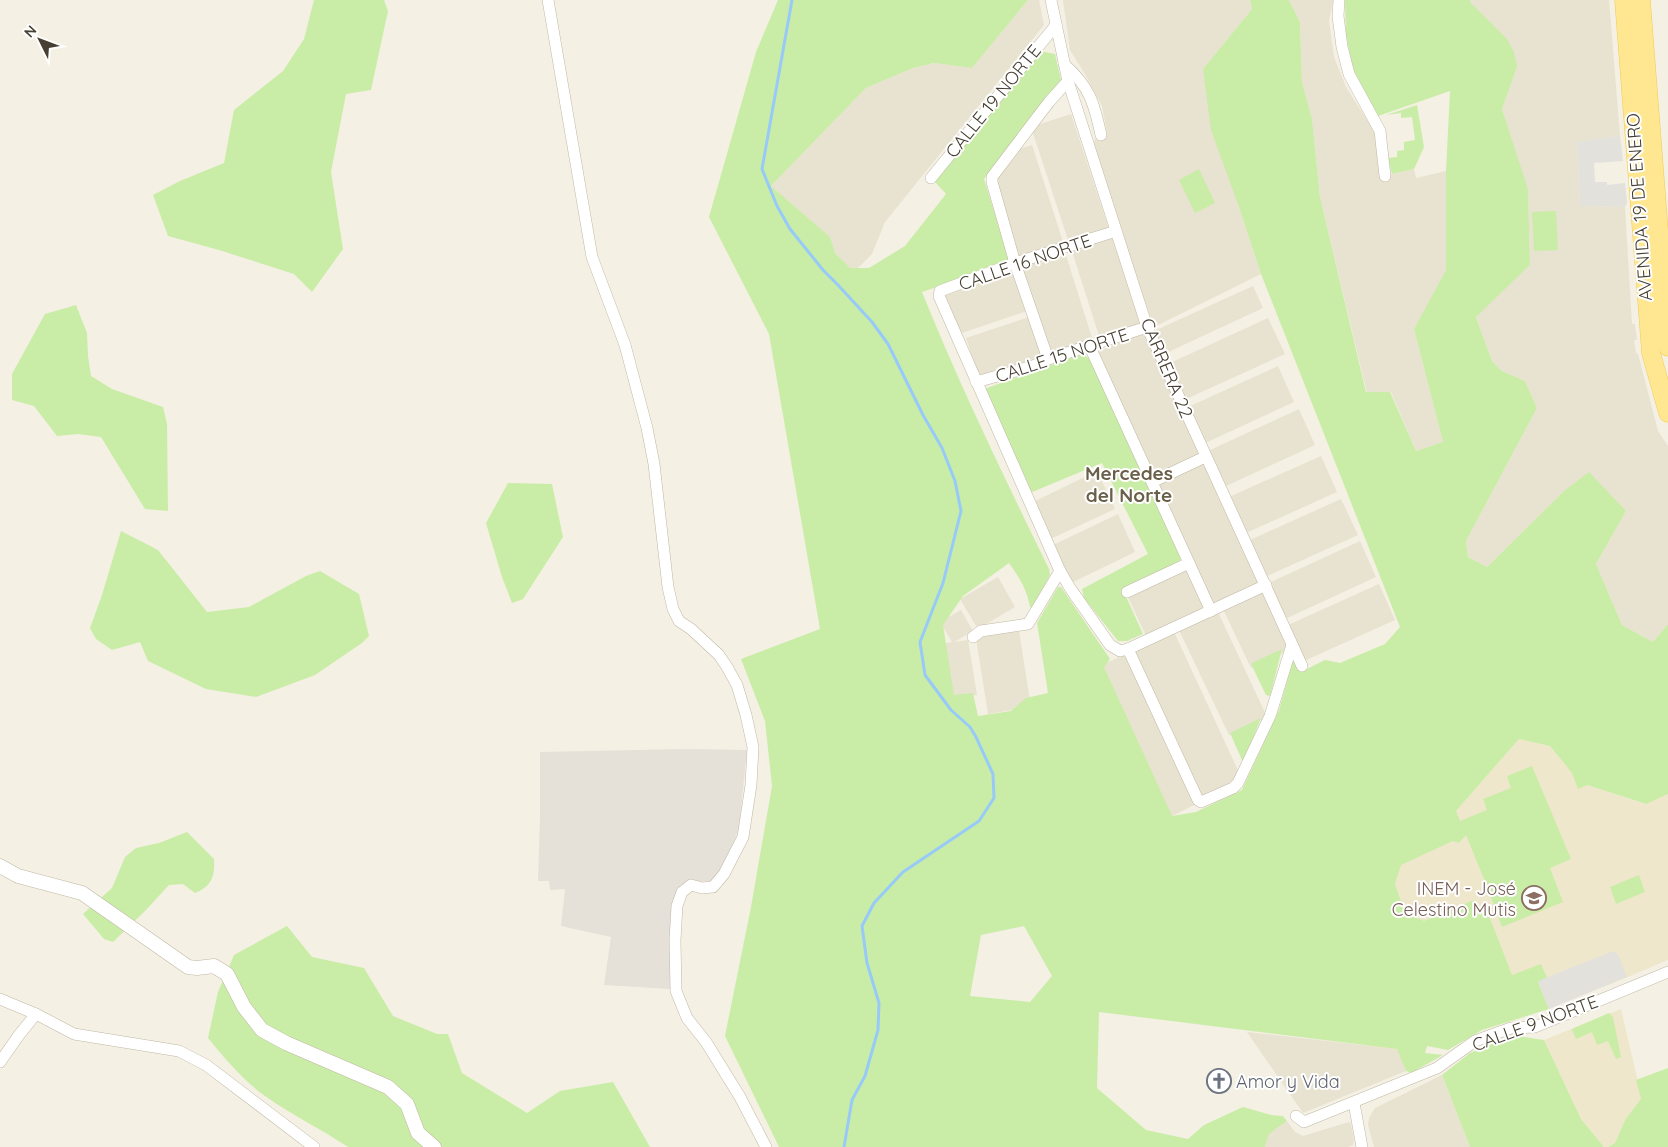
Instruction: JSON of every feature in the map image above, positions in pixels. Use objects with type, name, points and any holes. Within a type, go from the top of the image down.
[{"type":"main road","name":"AVENIDA 19 DE ENERO","points":[[1624,0],[1651,353],[1668,412]]},
{"type":"main road","name":"AVENIDA 19 DE ENERO","points":[[1641,0],[1668,347]]},
{"type":"street","points":[[548,0],[592,257],[625,345],[647,428],[654,464],[668,587],[673,609],[680,621],[719,655],[727,667],[737,685],[753,747],[751,785],[743,837],[724,874],[713,887],[702,888],[691,885],[682,892],[677,906],[675,940],[676,990],[687,1018],[706,1042],[740,1097],[766,1147]]},
{"type":"street","name":"CARRERA 22","points":[[1051,0],[1068,81],[1147,327],[1302,666]]},
{"type":"street","points":[[1339,0],[1338,16],[1341,39],[1349,74],[1380,131],[1385,176]]},
{"type":"street","name":"CALLE 19 NORTE","points":[[931,178],[1056,25]]},
{"type":"street","points":[[1064,64],[1086,88],[1095,107],[1101,135]]},
{"type":"street","points":[[1048,359],[1015,263],[992,182],[994,173],[1049,102],[1068,81]]},
{"type":"street","name":"CALLE 16 NORTE","points":[[976,382],[939,296],[940,291],[1015,263],[1116,231]]},
{"type":"street","name":"CALLE 15 NORTE","points":[[976,382],[1033,366],[1048,359],[1147,327]]},
{"type":"street","points":[[1090,347],[1211,611]]},
{"type":"street","points":[[976,382],[1060,571],[1110,646],[1120,651],[1128,649],[1266,585]]},
{"type":"street","points":[[1152,482],[1206,457]]},
{"type":"street","points":[[1127,592],[1189,563]]},
{"type":"street","points":[[973,637],[981,631],[1028,624],[1060,571]]},
{"type":"street","points":[[1128,649],[1198,800],[1201,802],[1233,788],[1238,783],[1270,716],[1292,645]]},
{"type":"street","points":[[0,866],[18,876],[82,893],[188,966],[197,968],[214,966],[227,974],[244,1007],[262,1030],[286,1043],[388,1087],[407,1104],[418,1133],[434,1147]]},
{"type":"street","name":"CALLE 9 NORTE","points":[[1296,1116],[1304,1122],[1354,1103],[1437,1068],[1475,1041],[1511,1028],[1535,1027],[1668,972]]},
{"type":"street","points":[[0,999],[36,1014],[74,1034],[179,1051],[206,1065],[314,1147]]},
{"type":"street","points":[[0,1062],[36,1014]]},
{"type":"street","points":[[1354,1103],[1362,1147]]},
{"type":"shaded area","points":[[1028,0],[1039,0],[1044,25],[885,222],[872,254],[858,268],[850,269],[835,253],[829,237],[771,186],[866,88],[913,68],[935,63],[972,68]]},
{"type":"shaded area","points":[[1063,0],[1250,0],[1252,9],[1203,69],[1239,207],[1261,274],[1154,327],[1093,143],[1096,138],[1107,133],[1102,106],[1070,50]]},
{"type":"shaded area","points":[[1289,0],[1333,0],[1329,21],[1334,57],[1346,87],[1374,131],[1385,176],[1414,169],[1416,178],[1446,171],[1446,271],[1414,329],[1443,442],[1416,451],[1391,392],[1367,393],[1320,197],[1312,119],[1302,82],[1300,22]]},
{"type":"shaded area","points":[[1470,0],[1609,0],[1620,136],[1577,142],[1580,206],[1625,207],[1632,324],[1635,324],[1637,340],[1634,340],[1636,353],[1638,354],[1658,431],[1668,446],[1668,624],[1653,642],[1622,625],[1596,564],[1626,511],[1564,491],[1487,567],[1468,557],[1466,541],[1537,408],[1525,381],[1502,371],[1492,361],[1476,316],[1530,265],[1528,190],[1502,109],[1517,67]]},
{"type":"shaded area","points":[[1071,114],[1109,230],[1069,243],[1031,127]]},
{"type":"shaded area","points":[[1620,136],[1623,161],[1594,163],[1595,182],[1607,182],[1607,185],[1625,183],[1627,203],[1625,207],[1580,206],[1577,142]]},
{"type":"shaded area","points":[[1032,145],[1064,245],[1019,260],[987,159]]},
{"type":"shaded area","points":[[1111,235],[1141,326],[1100,339],[1071,248]]},
{"type":"shaded area","points":[[1064,249],[1093,341],[1050,355],[1020,263]]},
{"type":"shaded area","points":[[1013,269],[1027,311],[956,335],[942,293]]},
{"type":"shaded area","points":[[1253,286],[1263,308],[1164,354],[1154,331]]},
{"type":"shaded area","points":[[1029,317],[1042,356],[979,377],[966,338]]},
{"type":"shaded area","points":[[1268,318],[1285,354],[1184,400],[1168,364]]},
{"type":"shaded area","points":[[1142,331],[1200,455],[1154,477],[1096,353]]},
{"type":"shaded area","points":[[1278,366],[1294,402],[1203,444],[1186,408]]},
{"type":"shaded area","points":[[1299,409],[1315,445],[1224,487],[1208,451]]},
{"type":"shaded area","points":[[1321,456],[1337,492],[1246,533],[1229,497]]},
{"type":"shaded area","points":[[1205,461],[1262,583],[1213,606],[1156,484]]},
{"type":"shaded area","points":[[1097,471],[1115,509],[1046,541],[1029,504]]},
{"type":"shaded area","points":[[1341,499],[1358,535],[1267,576],[1250,540]]},
{"type":"shaded area","points":[[1118,514],[1135,552],[1069,584],[1051,546]]},
{"type":"shaded area","points":[[1360,541],[1376,577],[1285,619],[1269,583]]},
{"type":"shaded area","points":[[1187,567],[1207,608],[1146,636],[1127,595]]},
{"type":"shaded area","points":[[998,577],[1015,607],[978,629],[960,599]]},
{"type":"shaded area","points":[[1379,584],[1395,620],[1304,661],[1288,625]]},
{"type":"shaded area","points":[[1263,590],[1291,649],[1251,668],[1223,609]]},
{"type":"shaded area","points":[[961,610],[973,631],[954,642],[968,640],[977,695],[952,698],[944,644],[952,642],[940,622]]},
{"type":"shaded area","points":[[1218,612],[1267,717],[1229,735],[1179,630]]},
{"type":"shaded area","points":[[1019,631],[1031,707],[988,714],[976,638]]},
{"type":"shaded area","points":[[1174,632],[1242,779],[1200,799],[1131,652]]},
{"type":"shaded area","points":[[1126,654],[1196,804],[1170,817],[1100,666]]},
{"type":"shaded area","name":"INEM - José Celestino Mutis","points":[[1519,739],[1550,746],[1572,773],[1587,785],[1645,804],[1668,794],[1668,960],[1606,986],[1524,1005],[1427,1045],[1425,1053],[1367,1046],[1405,913],[1395,884],[1400,865],[1453,841],[1456,811]]},
{"type":"shaded area","points":[[687,749],[747,750],[739,827],[724,870],[712,881],[686,882],[676,897],[670,989],[604,985],[611,937],[561,926],[565,889],[550,890],[549,881],[538,881],[540,752]]},
{"type":"shaded area","points":[[1613,951],[1618,954],[1627,977],[1549,1009],[1538,981]]},
{"type":"shaded area","points":[[1621,1009],[1642,1099],[1625,1120],[1615,1143],[1604,1147],[1581,1119],[1544,1040]]},
{"type":"shaded area","points":[[1247,1032],[1398,1049],[1406,1071],[1303,1113]]},
{"type":"shaded area","points":[[1442,1075],[1470,1147],[1374,1147],[1368,1125],[1369,1118],[1375,1108]]},
{"type":"shaded area","points":[[1287,1121],[1295,1132],[1303,1136],[1349,1122],[1354,1140],[1353,1145],[1348,1147],[1265,1147],[1269,1134]]},
{"type":"green space","points":[[314,0],[384,0],[388,11],[371,90],[346,94],[331,172],[343,249],[312,292],[294,274],[168,236],[153,195],[180,181],[224,163],[234,110],[283,71],[304,39]]},
{"type":"green space","points":[[778,0],[1028,0],[972,68],[934,63],[913,68],[866,88],[771,186],[830,237],[835,253],[850,268],[869,268],[905,246],[946,194],[935,182],[1040,51],[1055,54],[1061,80],[984,179],[1009,260],[1006,264],[922,292],[967,397],[1049,569],[1050,575],[1033,608],[1030,607],[1027,594],[1009,563],[963,596],[943,625],[954,695],[973,693],[978,716],[1011,711],[1026,698],[1048,693],[1037,623],[1058,587],[1061,587],[1110,659],[1104,667],[1172,816],[1196,812],[1242,790],[1279,710],[1293,660],[1297,668],[1305,670],[1325,660],[1340,663],[1385,644],[1400,627],[1261,274],[1211,130],[1203,69],[1252,9],[1250,0],[1289,0],[1300,22],[1302,82],[1312,119],[1320,197],[1366,392],[1390,392],[1416,451],[1443,442],[1414,329],[1446,270],[1446,171],[1450,91],[1378,116],[1353,71],[1346,34],[1345,0],[1470,0],[1507,39],[1514,52],[1517,67],[1502,109],[1528,189],[1530,265],[1476,317],[1492,361],[1502,371],[1525,381],[1537,408],[1466,541],[1468,557],[1487,567],[1564,491],[1589,472],[1626,511],[1596,564],[1622,625],[1653,642],[1668,624],[1668,794],[1646,804],[1587,785],[1578,789],[1572,773],[1550,746],[1519,739],[1456,811],[1460,821],[1487,810],[1483,799],[1511,788],[1507,776],[1532,766],[1571,859],[1550,868],[1563,902],[1502,927],[1466,835],[1459,843],[1453,841],[1401,865],[1395,884],[1405,913],[1424,921],[1474,900],[1479,910],[1486,908],[1512,975],[1541,964],[1547,978],[1538,982],[1549,1009],[1482,1030],[1448,1050],[1427,1046],[1425,1053],[1443,1055],[1411,1073],[1406,1071],[1397,1049],[1099,1012],[1097,1088],[1146,1130],[1188,1139],[1204,1125],[1243,1107],[1271,1115],[1283,1116],[1287,1121],[1269,1134],[1265,1147],[779,1147],[725,1036],[751,907],[772,786],[765,721],[741,659],[820,629],[769,334],[709,217],[756,52]],"holes":[[[1024,926],[1052,976],[1030,1002],[970,996],[981,935]]]},
{"type":"green space","points":[[1417,105],[1424,147],[1414,169],[1392,174],[1388,158],[1397,157],[1397,151],[1404,150],[1404,142],[1415,140],[1412,117],[1401,118],[1401,113],[1386,115]]},
{"type":"green space","points":[[1199,169],[1215,203],[1195,213],[1179,180]]},
{"type":"green space","points":[[1556,211],[1558,250],[1534,251],[1532,212]]},
{"type":"green space","points":[[76,305],[87,333],[91,376],[112,389],[163,407],[167,424],[168,511],[145,509],[101,437],[78,434],[57,436],[34,406],[12,400],[12,374],[45,314]]},
{"type":"green space","points":[[1082,354],[1090,359],[1182,558],[1177,563],[1123,590],[1143,634],[1127,641],[1118,641],[1084,598],[1082,589],[1148,554],[1102,463],[1025,495],[978,398],[987,388]]},
{"type":"green space","points":[[508,483],[552,484],[563,537],[523,599],[512,603],[486,523]]},
{"type":"green space","points":[[121,531],[158,550],[207,612],[249,607],[306,576],[320,571],[359,594],[369,636],[362,643],[315,675],[256,697],[206,689],[148,661],[140,642],[112,650],[96,639],[90,628]]},
{"type":"green space","points":[[1282,649],[1270,696],[1266,695],[1252,663]]},
{"type":"green space","points":[[1261,718],[1244,760],[1242,760],[1230,733]]},
{"type":"green space","points":[[187,832],[214,859],[213,875],[209,884],[195,893],[183,884],[169,885],[113,942],[104,939],[83,914],[112,888],[125,857],[136,848],[159,843]]},
{"type":"green space","points":[[1639,875],[1645,892],[1616,904],[1610,887]]},
{"type":"green space","points":[[287,926],[312,957],[364,968],[393,1016],[437,1034],[448,1034],[462,1073],[527,1113],[560,1091],[613,1082],[650,1147],[348,1147],[265,1096],[228,1062],[208,1038],[218,992],[234,955]]},
{"type":"green space","points":[[1609,1013],[1613,1017],[1621,1057],[1616,1059],[1608,1041],[1597,1045],[1592,1032],[1576,1039],[1572,1029]]},
{"type":"green space","points":[[1512,1035],[1544,1040],[1581,1119],[1604,1147],[1470,1147],[1442,1075],[1470,1053]]},
{"type":"green space","points":[[1668,1068],[1668,1147],[1608,1147],[1615,1143],[1625,1120],[1641,1099],[1636,1080]]},
{"type":"waterway","points":[[792,0],[762,169],[777,206],[790,229],[823,270],[872,322],[888,344],[923,415],[942,448],[955,481],[961,511],[943,583],[920,642],[925,675],[951,710],[970,727],[993,774],[994,798],[979,821],[903,872],[874,903],[862,926],[867,963],[879,1003],[878,1030],[865,1076],[852,1100],[844,1147]]},
{"type":"place","name":"INEM - José Celestino Mutis","points":[[1534,898]]},
{"type":"place","name":"Amor y Vida","points":[[1219,1081]]},
{"type":"district","name":"Mercedes del Norte","points":[[1129,484]]}]
